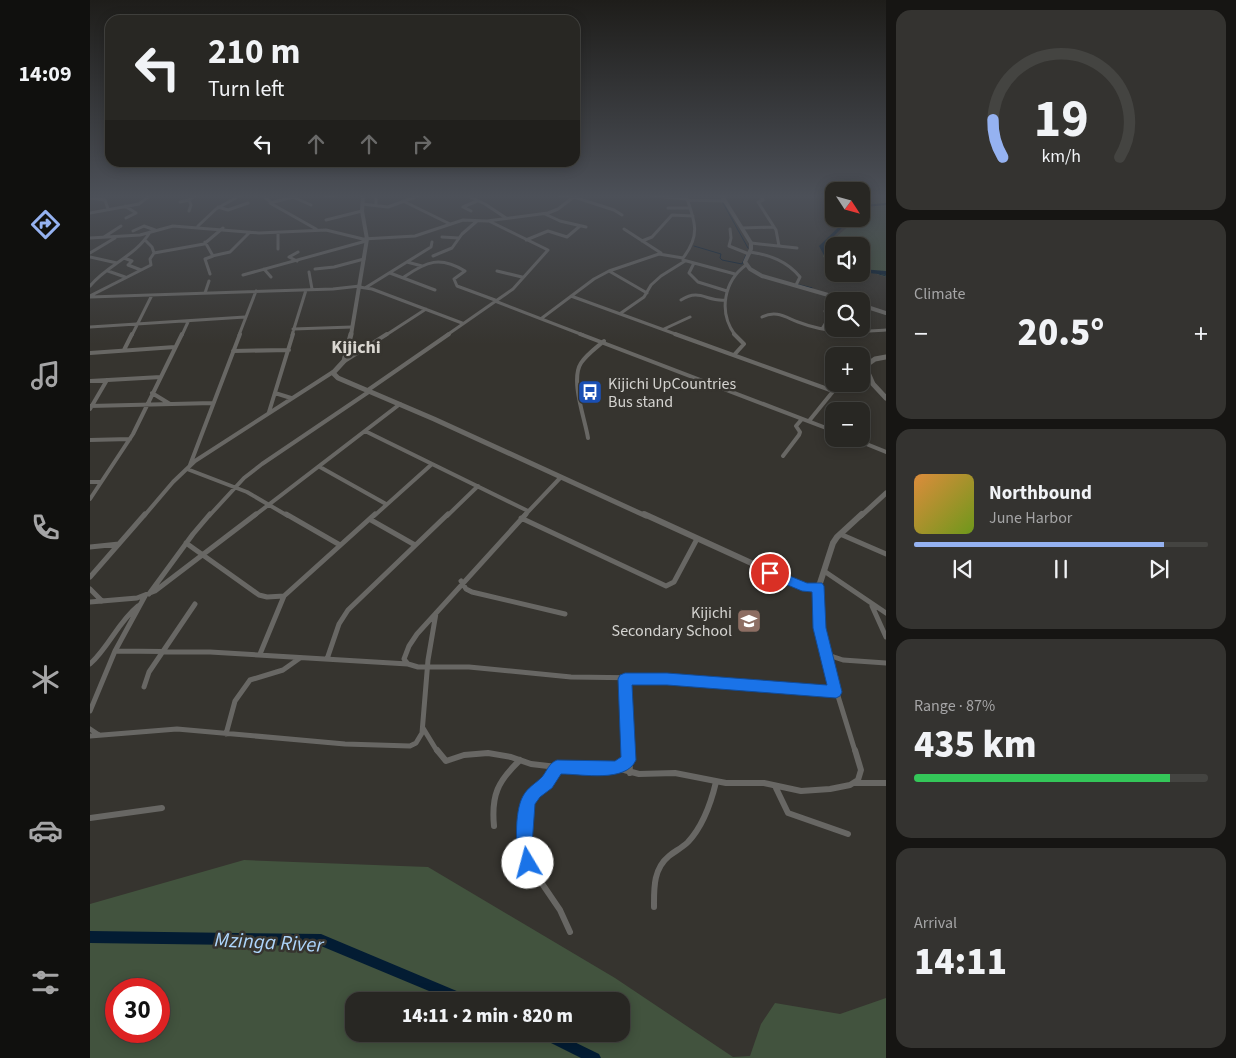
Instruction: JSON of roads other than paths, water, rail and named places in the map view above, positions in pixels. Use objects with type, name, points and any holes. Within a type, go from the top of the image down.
[{"type":"street","points":[[90,253],[102,245]]},
{"type":"street","points":[[90,286],[98,276],[108,271],[140,245]]},
{"type":"street","points":[[150,245],[154,253]]},
{"type":"street","points":[[90,297],[151,265],[150,259],[154,253],[199,245]]},
{"type":"street","points":[[209,245],[213,251],[212,256]]},
{"type":"street","points":[[210,274],[205,259],[230,252],[237,245]]},
{"type":"street","points":[[243,274],[297,261],[349,245]]},
{"type":"street","points":[[342,363],[348,351],[361,287],[366,245]]},
{"type":"street","points":[[361,287],[390,273],[432,245]]},
{"type":"street","points":[[433,256],[450,250],[453,245]]},
{"type":"street","points":[[90,711],[115,652],[140,604],[186,543],[235,487],[262,464],[516,287],[522,277],[548,249],[539,245]]},
{"type":"street","points":[[649,245],[662,254],[735,274]]},
{"type":"street","points":[[621,313],[638,302],[660,276],[684,260],[691,245]]},
{"type":"street","points":[[729,245],[750,253],[770,256],[783,262],[796,271],[800,277],[796,284]]},
{"type":"street","points":[[734,355],[744,344],[732,330],[725,300],[735,274],[746,265],[745,262],[750,253],[751,245]]},
{"type":"street","points":[[773,245],[797,248]]},
{"type":"street","points":[[424,250],[436,260]]},
{"type":"street","points":[[297,261],[289,257],[298,252]]},
{"type":"street","points":[[545,317],[594,279],[609,271],[662,254]]},
{"type":"street","points":[[90,257],[117,263]]},
{"type":"street","points":[[124,258],[132,261],[128,265],[142,270]]},
{"type":"street","points":[[316,269],[332,268],[364,259]]},
{"type":"street","points":[[404,276],[436,260],[451,262],[465,271],[454,279],[456,286],[545,317],[825,427]]},
{"type":"street","points":[[407,262],[422,266]]},
{"type":"street","points":[[694,263],[689,273],[693,279],[727,291]]},
{"type":"street","points":[[746,265],[758,274],[825,294]]},
{"type":"street","points":[[264,269],[271,277]]},
{"type":"street","points":[[108,271],[125,277]]},
{"type":"street","points":[[497,271],[522,277]]},
{"type":"street","points":[[609,271],[647,293]]},
{"type":"street","points":[[309,272],[312,289]]},
{"type":"street","points":[[390,273],[404,276],[435,290]]},
{"type":"street","points":[[205,293],[209,281]]},
{"type":"street","points":[[90,297],[361,287],[462,323]]},
{"type":"street","points":[[269,412],[306,290]]},
{"type":"street","points":[[188,467],[256,291]]},
{"type":"street","points":[[681,300],[694,293],[720,301],[725,300]]},
{"type":"street","points":[[124,350],[139,324],[152,295]]},
{"type":"street","points":[[571,296],[825,388]]},
{"type":"street","points":[[870,308],[886,313]]},
{"type":"street","points":[[90,577],[188,467],[426,309]]},
{"type":"street","points":[[762,316],[770,313],[783,314],[798,322],[838,332],[861,334],[886,330]]},
{"type":"street","points":[[664,329],[690,316]]},
{"type":"street","points":[[90,327],[245,318]]},
{"type":"street","points":[[90,499],[130,439],[188,322]]},
{"type":"street","points":[[822,329],[825,324]]},
{"type":"street","points":[[293,329],[352,327]]},
{"type":"street","points":[[588,438],[578,388],[579,370],[588,357],[604,341]]},
{"type":"street","points":[[90,353],[175,347]]},
{"type":"street","points":[[233,351],[289,350]]},
{"type":"street","points":[[870,362],[886,357]]},
{"type":"street","points":[[333,372],[338,378],[400,404],[802,587],[813,588],[818,586]]},
{"type":"street","points":[[90,381],[161,377]]},
{"type":"street","points":[[870,379],[886,398]]},
{"type":"street","points":[[91,407],[107,380]]},
{"type":"street","points":[[809,421],[832,392]]},
{"type":"street","points":[[152,393],[172,405]]},
{"type":"street","points":[[275,394],[291,398]]},
{"type":"street","points":[[91,407],[213,403]]},
{"type":"street","points":[[90,602],[146,596],[161,588],[400,404]]},
{"type":"street","points":[[783,456],[799,435],[800,432],[796,426],[802,418]]},
{"type":"street","points":[[365,431],[528,511]]},
{"type":"street","points":[[90,440],[130,439]]},
{"type":"street","points":[[870,446],[886,452]]},
{"type":"street","points":[[260,654],[284,596],[432,464]]},
{"type":"street","points":[[188,467],[235,487],[270,505],[340,546]]},
{"type":"street","points":[[320,467],[386,504]]},
{"type":"street","points":[[408,664],[404,659],[407,648],[460,581],[561,477]]},
{"type":"street","points":[[90,482],[101,482]]},
{"type":"street","points":[[327,659],[339,624],[348,610],[478,486]]},
{"type":"street","points":[[855,783],[861,774],[860,765],[825,654],[818,618],[818,586],[833,543],[840,534],[858,520],[886,493]]},
{"type":"street","points":[[521,518],[668,586],[674,582],[697,539]]},
{"type":"street","points":[[370,520],[415,545]]},
{"type":"street","points":[[840,534],[886,554]]},
{"type":"street","points":[[186,543],[259,595],[267,597],[284,596]]},
{"type":"street","points":[[90,547],[119,544]]},
{"type":"street","points":[[824,571],[886,613]]},
{"type":"street","points":[[460,581],[466,589],[472,592],[565,614]]},
{"type":"street","points":[[90,589],[102,601]]},
{"type":"street","points":[[90,664],[97,658],[128,614],[140,604]]},
{"type":"street","points":[[144,687],[148,674],[195,604]]},
{"type":"street","points":[[872,605],[886,637]]},
{"type":"street","points":[[90,736],[177,730],[345,744],[410,746],[420,738],[423,728],[427,667],[437,611]]},
{"type":"street","points":[[115,652],[260,654],[408,664],[427,667],[469,667],[559,677],[667,679],[836,692]]},
{"type":"street","points":[[825,654],[843,660],[886,663]]},
{"type":"street","points":[[226,734],[235,701],[250,680],[287,669],[300,658]]},
{"type":"street","points":[[625,679],[630,773]]},
{"type":"street","points":[[423,728],[441,758],[446,761],[464,755],[488,753],[531,764],[557,767],[617,768],[639,774],[676,773],[716,782],[734,784],[751,782],[815,791],[855,783],[886,782]]},
{"type":"street","points":[[90,729],[100,735]]},
{"type":"street","points":[[494,826],[492,804],[497,787],[504,776],[520,760]]},
{"type":"street","points":[[617,768],[628,760]]},
{"type":"street","points":[[557,767],[547,782],[534,792],[528,802],[524,845],[528,863],[560,910],[570,932]]},
{"type":"street","points":[[654,907],[654,886],[659,868],[667,856],[682,848],[693,835],[711,804],[716,782]]},
{"type":"street","points":[[775,786],[788,813],[825,824],[848,834]]},
{"type":"street","points":[[90,818],[162,808]]},
{"type":"waterway","points":[[822,245],[825,253]]},
{"type":"waterway","points":[[694,246],[721,254],[720,258],[722,260],[742,264],[746,255]]},
{"type":"waterway","points":[[870,271],[886,273]]},
{"type":"waterway","points":[[879,274],[886,276]]},
{"type":"waterway","points":[[796,284],[812,288]]},
{"type":"waterway","name":"Mzinga River","points":[[90,937],[321,940],[445,992]]},
{"type":"waterway","name":"Mzinga River","points":[[562,1042],[595,1058]]},
{"type":"place","name":"Kijichi UpCountries Bus stand","points":[[590,392]]},
{"type":"place","name":"Kijichi Secondary School","points":[[749,621]]},
{"type":"district","name":"Kijichi","points":[[356,347]]}]
